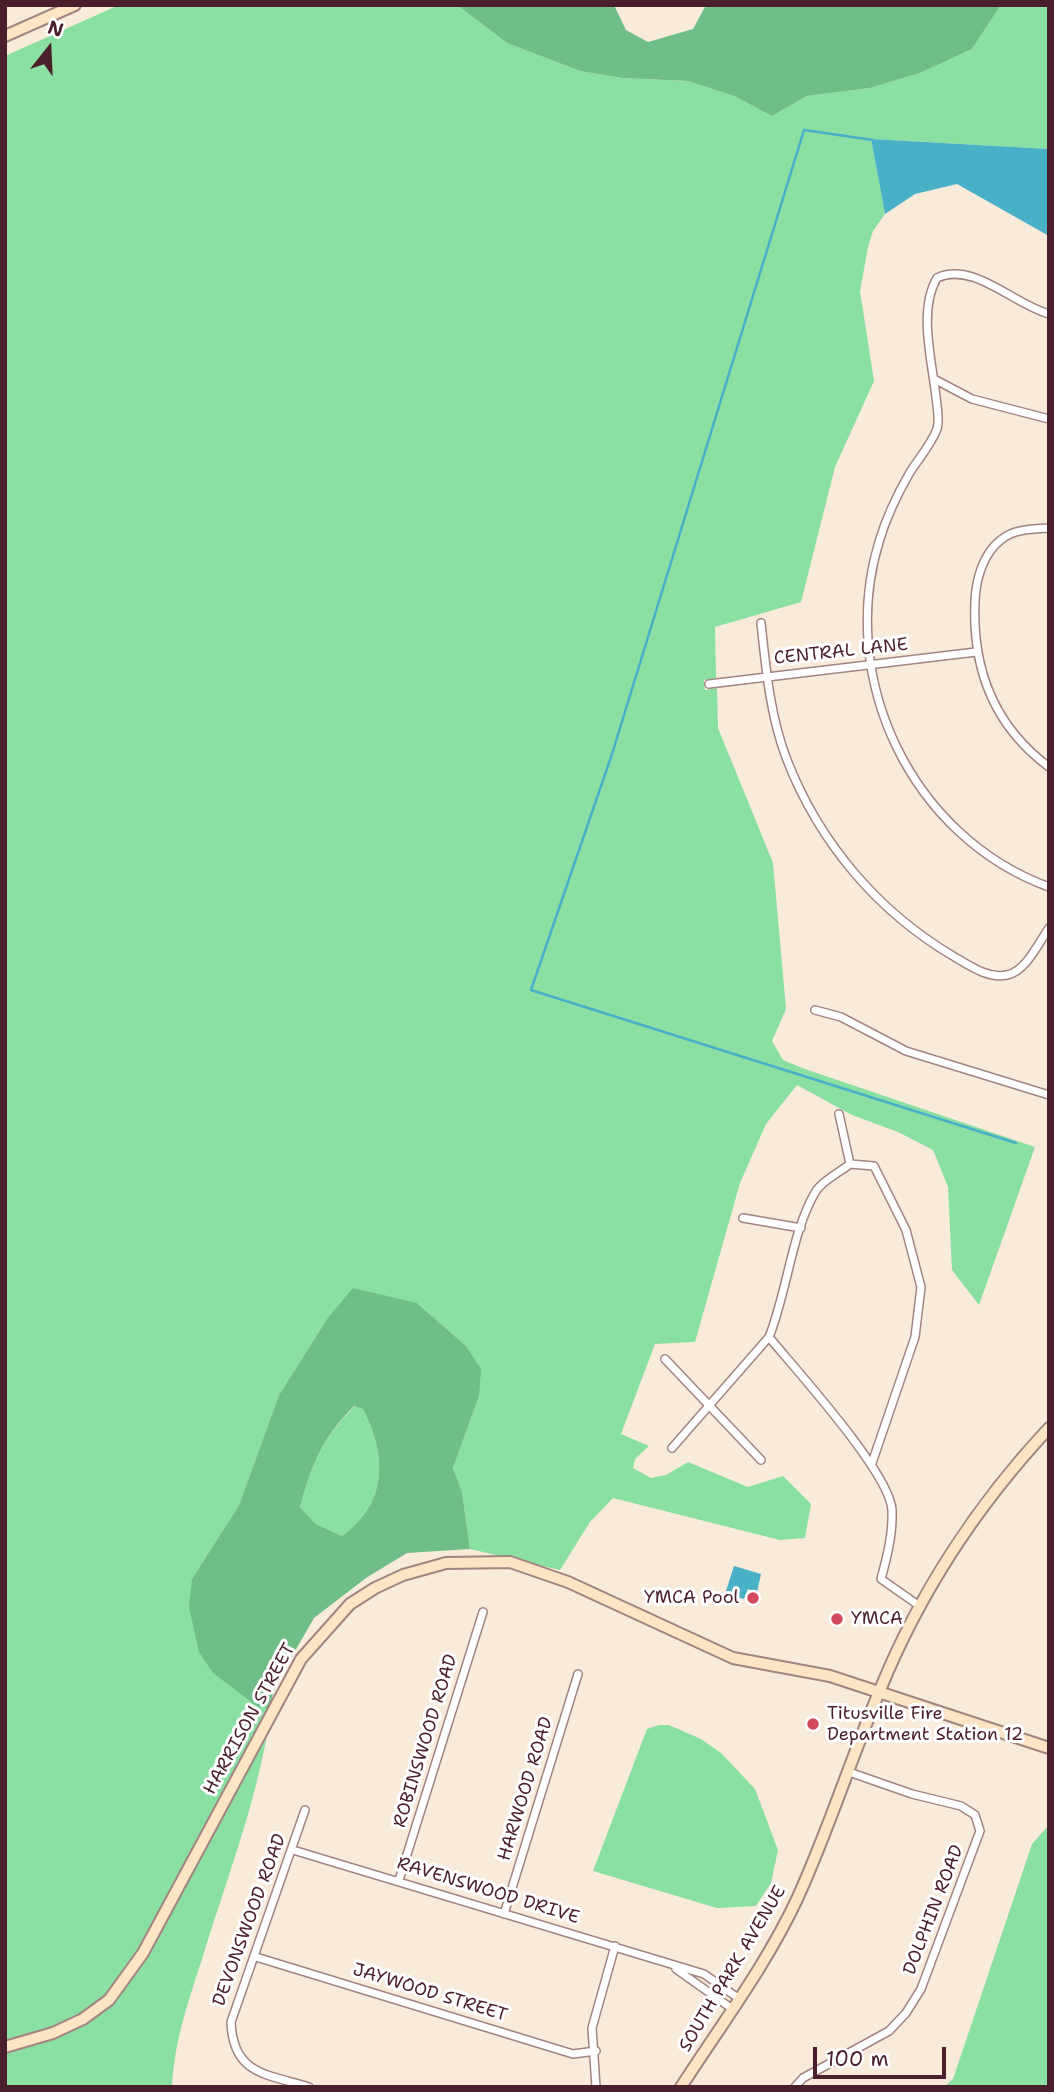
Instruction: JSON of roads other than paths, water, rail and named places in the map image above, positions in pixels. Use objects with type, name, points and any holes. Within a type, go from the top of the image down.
[{"type":"street","points":[[5,36],[75,5]]},
{"type":"street","points":[[1049,314],[1021,304],[965,273],[949,272],[937,278],[927,302],[938,427],[887,518],[869,579],[866,620],[870,666],[879,707],[901,759],[922,793],[946,819],[998,862],[1049,887]]},
{"type":"street","points":[[934,379],[972,399],[1049,419]]},
{"type":"street","points":[[1049,528],[1029,529],[1003,537],[984,558],[976,592],[976,652],[992,698],[1012,732],[1049,767]]},
{"type":"street","points":[[761,623],[767,676],[787,759],[810,810],[832,846],[880,903],[933,944],[990,976],[1009,975],[1024,965],[1049,928]]},
{"type":"street","name":"CENTRAL LANE","points":[[709,684],[976,652]]},
{"type":"street","points":[[815,1010],[841,1017],[906,1051],[1049,1095]]},
{"type":"street","points":[[839,1114],[850,1164]]},
{"type":"street","points":[[673,1448],[769,1337],[782,1304],[801,1228],[817,1189],[850,1164],[874,1166],[906,1230],[921,1287],[915,1337],[872,1463]]},
{"type":"street","points":[[743,1218],[801,1228]]},
{"type":"street","points":[[769,1337],[872,1463],[892,1508],[890,1545],[881,1579],[921,1607]]},
{"type":"street","points":[[665,1359],[761,1461]]},
{"type":"street","name":"SOUTH PARK AVENUE","points":[[681,2087],[797,1899],[879,1690],[921,1607],[975,1514],[1008,1472],[1049,1428]]},
{"type":"street","name":"HARRISON STREET","points":[[5,2047],[53,2033],[83,2019],[109,2000],[143,1953],[301,1659],[350,1604],[374,1588],[403,1575],[446,1563],[510,1562],[568,1582],[733,1658],[830,1676],[1049,1748]]},
{"type":"street","name":"ROBINSWOOD ROAD","points":[[399,1880],[483,1612]]},
{"type":"street","name":"HARWOOD ROAD","points":[[504,1914],[579,1674]]},
{"type":"street","name":"DOLPHIN ROAD","points":[[795,2087],[803,2078],[889,2031],[906,2013],[921,1989],[980,1831],[975,1815],[961,1806],[912,1794],[849,1772]]},
{"type":"street","name":"DEVONSWOOD ROAD","points":[[304,1810],[256,1957],[235,2004],[232,2042],[239,2058],[254,2070],[309,2087]]},
{"type":"street","name":"RAVENSWOOD DRIVE","points":[[293,1850],[399,1880],[704,1975],[735,2003]]},
{"type":"street","points":[[596,2087],[596,2051],[592,2028],[615,1946]]},
{"type":"street","name":"JAYWOOD STREET","points":[[256,1957],[573,2054],[596,2051]]},
{"type":"water","points":[[871,139],[1049,149],[1049,236],[957,184],[915,194],[885,214]]},
{"type":"water","points":[[734,1566],[761,1574],[757,1592],[748,1589],[744,1599],[725,1594]]},
{"type":"waterway","points":[[873,140],[804,130],[612,754],[531,990],[1016,1143]]},
{"type":"place","name":"YMCA Pool","points":[[753,1598]]},
{"type":"place","name":"YMCA","points":[[837,1619]]},
{"type":"place","name":"Titusville Fire Department Station 12","points":[[813,1724]]}]
